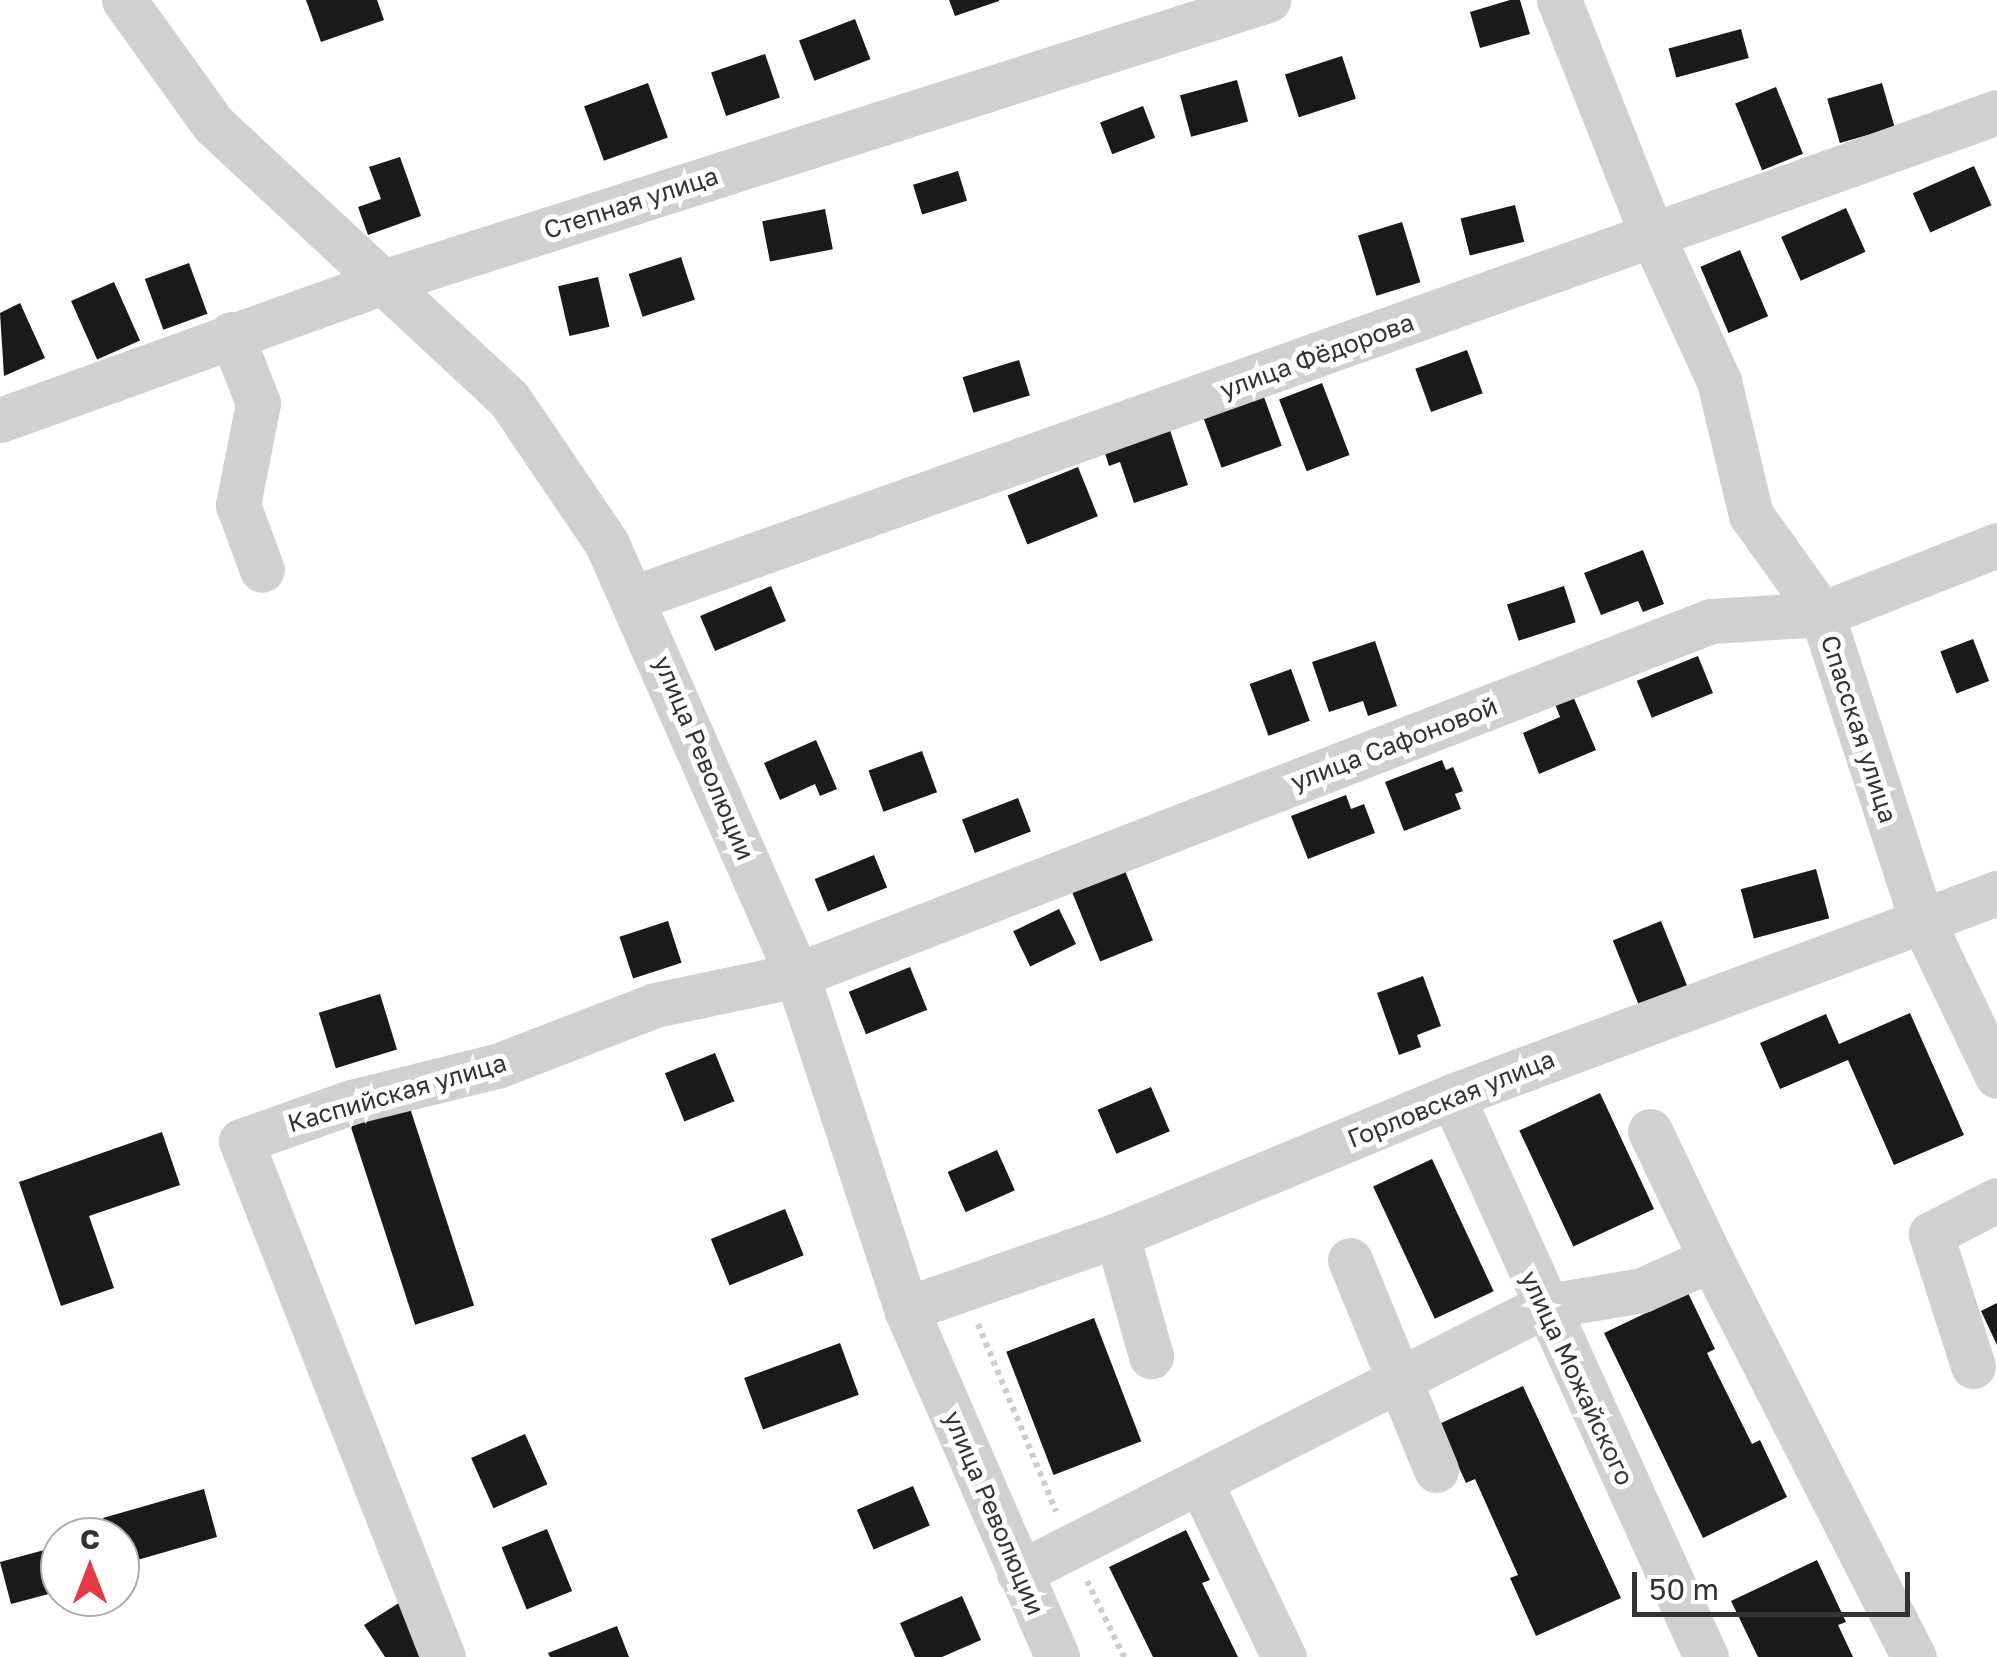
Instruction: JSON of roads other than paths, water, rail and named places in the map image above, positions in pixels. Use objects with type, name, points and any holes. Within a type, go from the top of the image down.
[{"type":"street","name":"улица Революции","points":[[124,0],[214,124],[386,280],[509,399],[561,469],[636,597],[797,974],[906,1310],[1057,1657]]},
{"type":"street","name":"Степная улица","points":[[0,420],[386,280],[1268,0]]},
{"type":"street","name":"Спасская улица","points":[[1559,0],[1653,237],[1720,381],[1751,515],[1822,614],[1921,918],[1997,1076]]},
{"type":"street","name":"улица Фёдорова","points":[[636,597],[1997,112]]},
{"type":"street","points":[[231,334],[258,403],[238,506],[262,570]]},
{"type":"street","name":"улица Сафоновой","points":[[797,974],[1711,621],[1822,614],[1997,545]]},
{"type":"street","name":"Горловская улица","points":[[906,1310],[1117,1235],[1452,1096],[1921,918],[1997,893]]},
{"type":"street","name":"Каспийская улица","points":[[444,1657],[241,1142],[351,1102],[497,1066],[655,1005],[797,974]]},
{"type":"street","name":"улица Можайского","points":[[1452,1096],[1542,1307],[1706,1657]]},
{"type":"street","points":[[1650,1132],[1914,1657]]},
{"type":"street","points":[[1972,1366],[1931,1234],[1997,1200]]},
{"type":"street","points":[[1117,1235],[1151,1356]]},
{"type":"street","points":[[1019,1573],[1202,1486],[1542,1307],[1642,1290],[1711,1259]]},
{"type":"street","points":[[1350,1260],[1436,1470]]},
{"type":"street","points":[[1202,1486],[1284,1657]]}]
